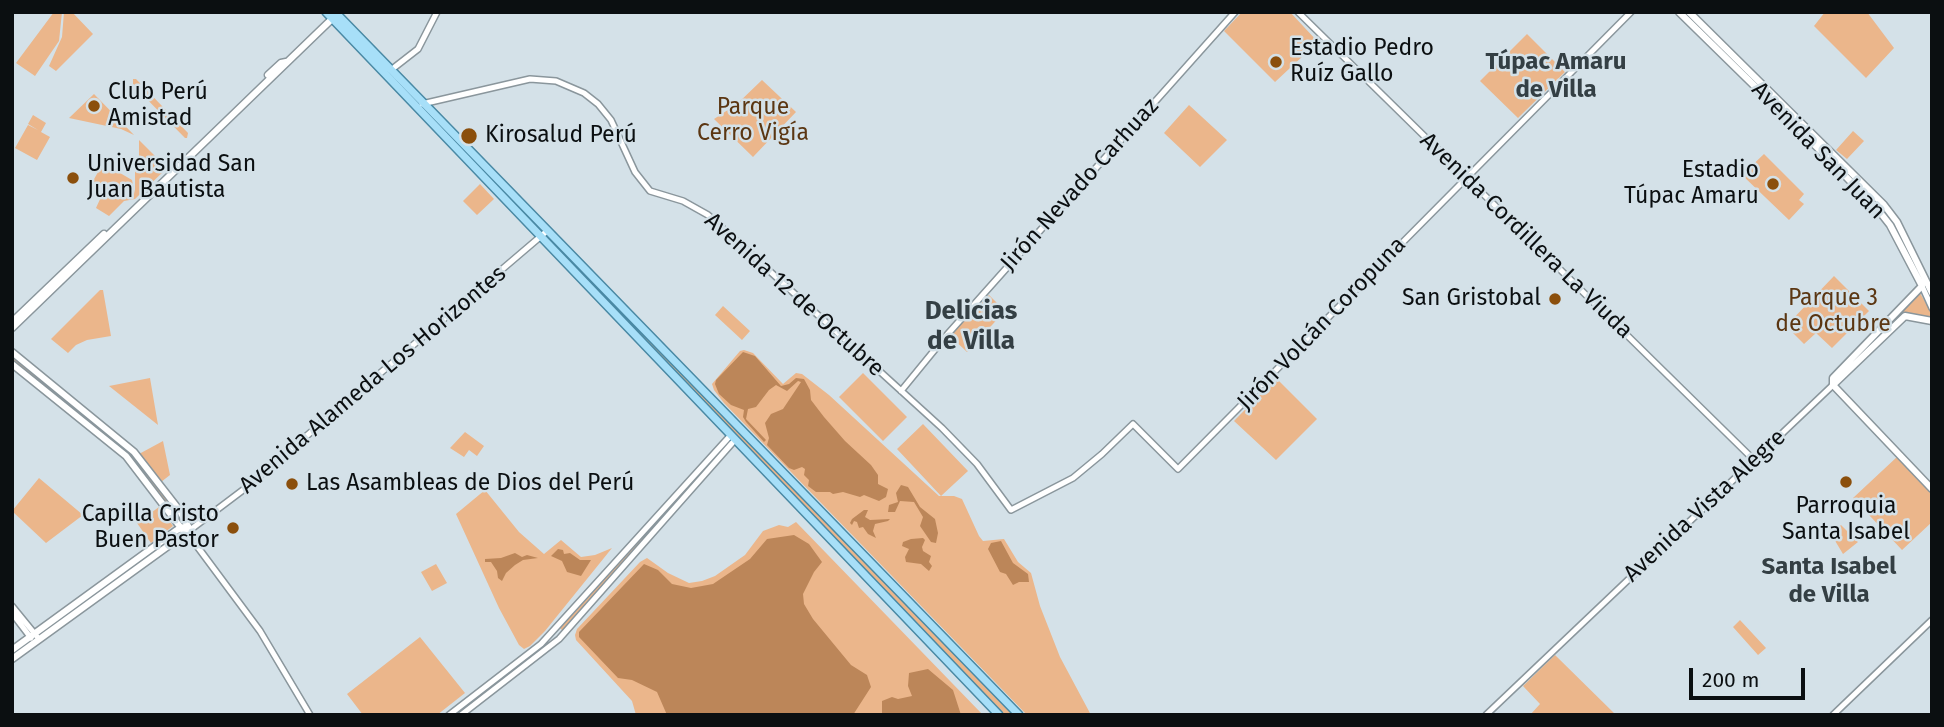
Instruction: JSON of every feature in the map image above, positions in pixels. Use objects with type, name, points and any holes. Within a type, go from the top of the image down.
[{"type":"main road","points":[[326,12],[335,15],[391,70],[420,105]]},
{"type":"main road","name":"Avenida San Juan","points":[[1679,12],[1818,147],[1879,211],[1890,225],[1922,286]]},
{"type":"main road","name":"Avenida San Juan","points":[[1689,12],[1884,205],[1897,222],[1932,293]]},
{"type":"main road","points":[[12,328],[335,15]]},
{"type":"main road","points":[[335,15],[544,234],[696,401],[999,715]]},
{"type":"main road","points":[[12,322],[281,63],[286,62]]},
{"type":"main road","points":[[544,234],[717,404],[1019,715]]},
{"type":"main road","name":"Avenida Vista Alegre","points":[[1833,382],[1922,286]]},
{"type":"main road","name":"Avenida Vista Alegre","points":[[1833,382],[1905,316],[1932,321]]},
{"type":"main road","points":[[12,352],[134,452],[180,511],[189,530]]},
{"type":"main road","points":[[12,364],[126,456],[189,530]]},
{"type":"main road","points":[[1833,382],[1932,489]]},
{"type":"main road","points":[[696,401],[698,395],[703,393],[717,404]]},
{"type":"main road","points":[[754,461],[759,461],[770,473],[776,471],[777,465]]},
{"type":"main road","name":"Avenida Alameda Los Horizontes","points":[[12,659],[35,638],[189,530]]},
{"type":"main road","name":"Avenida Alameda Los Horizontes","points":[[12,650],[35,638]]},
{"type":"street","points":[[391,70],[418,49],[437,12]]},
{"type":"street","name":"Jirón Nevado Carhuaz","points":[[901,391],[946,336],[1235,12]]},
{"type":"street","name":"Avenida Cordillera La Viuda","points":[[1298,12],[1754,460]]},
{"type":"street","name":"Jirón Volcán Coropuna","points":[[1133,424],[1178,469],[1631,12]]},
{"type":"street","name":"Avenida 12 de Octubre","points":[[420,105],[530,79],[562,83],[584,93],[598,104],[611,120],[635,172],[650,191],[690,204],[708,215],[978,464],[1011,510],[1073,478],[1133,424]]},
{"type":"street","name":"Avenida Alameda Los Horizontes","points":[[189,530],[254,481],[544,234]]},
{"type":"street","name":"Avenida San Juan","points":[[1922,286],[1932,308]]},
{"type":"street","name":"Avenida Vista Alegre","points":[[1486,715],[1833,382]]},
{"type":"street","points":[[449,715],[541,644],[732,438]]},
{"type":"street","points":[[461,715],[559,639],[732,438]]},
{"type":"street","points":[[189,530],[260,631],[310,715]]},
{"type":"street","points":[[12,606],[35,638]]},
{"type":"street","points":[[12,613],[35,638]]},
{"type":"street","points":[[1833,715],[1932,620]]},
{"type":"green space","points":[[54,12],[62,12],[59,41],[35,76],[16,63]]},
{"type":"green space","points":[[64,12],[72,12],[93,34],[56,71],[49,66],[62,37]]},
{"type":"green space","name":"Estadio Pedro Ruíz Gallo","points":[[1242,12],[1290,12],[1318,42],[1275,82],[1224,31]]},
{"type":"green space","points":[[1825,12],[1867,12],[1894,48],[1866,78],[1814,26]]},
{"type":"green space","points":[[1527,34],[1565,72],[1518,118],[1480,81]]},
{"type":"green space","points":[[133,79],[136,79],[188,133],[187,138],[133,85]]},
{"type":"green space","name":"Parque Cerro Vigía","points":[[762,80],[796,112],[753,157],[714,119],[737,104]]},
{"type":"green space","name":"Club Perú Amistad","points":[[94,94],[134,135],[121,129],[69,118]]},
{"type":"green space","points":[[1189,105],[1227,140],[1200,167],[1164,133]]},
{"type":"green space","points":[[33,115],[46,123],[41,132],[50,137],[37,160],[15,148],[28,125],[38,130],[28,124]]},
{"type":"green space","points":[[1853,131],[1864,141],[1847,159],[1836,150]]},
{"type":"green space","points":[[139,140],[167,168],[135,199],[124,201],[109,216],[96,208],[101,197],[88,190],[103,163],[132,180],[135,194],[135,159],[139,161]]},
{"type":"green space","name":"Estadio Túpac Amaru","points":[[1764,154],[1804,194],[1799,200],[1804,204],[1789,220],[1742,175]]},
{"type":"green space","points":[[480,184],[494,199],[477,215],[463,201]]},
{"type":"green space","points":[[552,238],[1015,715],[1005,715],[548,241]]},
{"type":"green space","name":"Parque 3 de Octubre","points":[[1834,276],[1869,311],[1832,348],[1816,333],[1804,344],[1786,326]]},
{"type":"green space","points":[[103,290],[111,336],[87,340],[68,353],[51,339]]},
{"type":"green space","points":[[1920,293],[1932,314],[1932,320],[1904,315],[1901,312]]},
{"type":"green space","points":[[989,295],[1005,311],[967,352],[950,336],[977,306],[989,317],[979,306]]},
{"type":"green space","points":[[723,306],[750,331],[742,340],[715,315]]},
{"type":"green space","points":[[740,351],[753,353],[783,384],[796,373],[802,374],[829,395],[939,496],[962,499],[983,541],[1004,539],[1018,562],[1031,573],[1040,606],[1060,657],[1091,715],[1027,715],[724,403],[712,384]]},
{"type":"green space","points":[[12,356],[124,447],[176,511],[181,523],[127,455],[12,361]]},
{"type":"green space","points":[[863,373],[907,417],[883,441],[839,397]]},
{"type":"green space","points":[[150,378],[158,425],[109,386]]},
{"type":"green space","points":[[1276,378],[1317,419],[1276,460],[1234,421]]},
{"type":"green space","points":[[923,424],[968,471],[941,496],[897,449]]},
{"type":"green space","points":[[465,432],[484,446],[477,456],[469,450],[464,457],[450,448]]},
{"type":"green space","points":[[163,441],[170,475],[161,482],[139,454]]},
{"type":"green space","points":[[1898,456],[1932,492],[1932,522],[1902,550],[1853,498]]},
{"type":"green space","points":[[39,478],[83,515],[46,543],[12,511]]},
{"type":"green space","points":[[485,490],[519,532],[544,554],[561,540],[581,557],[612,548],[545,631],[524,649],[519,645],[499,608],[456,514]]},
{"type":"green space","points":[[159,507],[173,526],[151,543],[137,523]]},
{"type":"green space","points":[[796,522],[983,715],[636,715],[632,701],[576,640],[577,629],[640,562],[647,558],[668,573],[689,583],[702,581],[715,576],[745,555],[763,531],[779,525],[788,527]]},
{"type":"green space","points":[[1841,525],[1858,542],[1843,554],[1831,534]]},
{"type":"green space","points":[[647,533],[649,535],[563,631],[560,628]]},
{"type":"green space","points":[[436,564],[447,583],[432,591],[421,572]]},
{"type":"green space","points":[[1740,620],[1766,648],[1758,655],[1733,627]]},
{"type":"green space","points":[[420,637],[465,693],[437,715],[363,715],[347,694]]},
{"type":"green space","points":[[1555,655],[1616,715],[1530,715],[1540,704],[1523,686]]},
{"type":"shaded area","points":[[743,352],[755,356],[781,386],[796,378],[804,379],[810,390],[811,400],[845,441],[871,465],[878,475],[878,484],[888,489],[886,497],[879,501],[864,495],[860,497],[843,492],[816,492],[808,486],[805,469],[789,468],[767,445],[769,438],[765,423],[771,414],[783,409],[801,382],[798,381],[787,391],[776,385],[756,407],[748,409],[746,419],[766,440],[764,442],[746,422],[743,417],[744,410],[731,405],[719,394],[715,384]]},
{"type":"shaded area","points":[[901,485],[908,487],[920,507],[935,519],[938,533],[936,543],[931,542],[920,526],[923,517],[914,502],[900,501],[895,512],[888,512],[889,505],[898,502],[896,493]]},
{"type":"shaded area","points":[[864,510],[868,510],[865,517],[870,520],[890,519],[875,524],[873,531],[876,538],[868,534],[863,527],[859,528],[857,522],[854,521],[852,525],[850,523]]},
{"type":"shaded area","points":[[794,535],[809,544],[822,562],[803,594],[804,604],[851,665],[867,675],[871,687],[853,715],[667,715],[657,692],[632,680],[618,678],[579,637],[579,632],[644,564],[658,570],[672,584],[691,588],[713,584],[750,559],[767,539]]},
{"type":"shaded area","points":[[923,538],[923,551],[931,556],[929,562],[932,566],[929,571],[921,564],[906,562],[909,549],[902,546],[903,542]]},
{"type":"shaded area","points":[[1001,541],[1013,563],[1028,574],[1029,582],[1013,585],[1006,574],[1000,572],[988,549],[991,543]]},
{"type":"shaded area","points":[[558,549],[580,560],[591,560],[581,576],[567,572],[562,561],[551,556]]},
{"type":"shaded area","points":[[515,553],[522,557],[527,555],[538,558],[523,560],[515,565],[502,581],[491,562],[485,562],[485,559],[501,558]]},
{"type":"shaded area","points":[[928,669],[953,690],[961,715],[882,715],[882,701],[892,697],[898,699],[912,696],[908,686],[909,673]]},
{"type":"place","name":"Estadio Pedro Ruíz Gallo","points":[[1276,62]]},
{"type":"place","name":"Club Perú Amistad","points":[[94,106]]},
{"type":"place","name":"Kirosalud Perú","points":[[469,136]]},
{"type":"place","name":"Universidad San Juan Bautista","points":[[73,178]]},
{"type":"place","name":"Estadio Túpac Amaru","points":[[1773,184]]},
{"type":"place","name":"San Gristobal","points":[[1555,299]]},
{"type":"place","name":"Parroquia Santa Isabel","points":[[1846,482]]},
{"type":"place","name":"Las Asambleas de Dios del Perú","points":[[292,484]]},
{"type":"place","name":"Capilla Cristo Buen Pastor","points":[[233,528]]},
{"type":"district","name":"Túpac Amaru de Villa","points":[[1556,76]]},
{"type":"district","name":"Delicias de Villa","points":[[971,327]]},
{"type":"district","name":"Santa Isabel de Villa","points":[[1829,581]]}]
